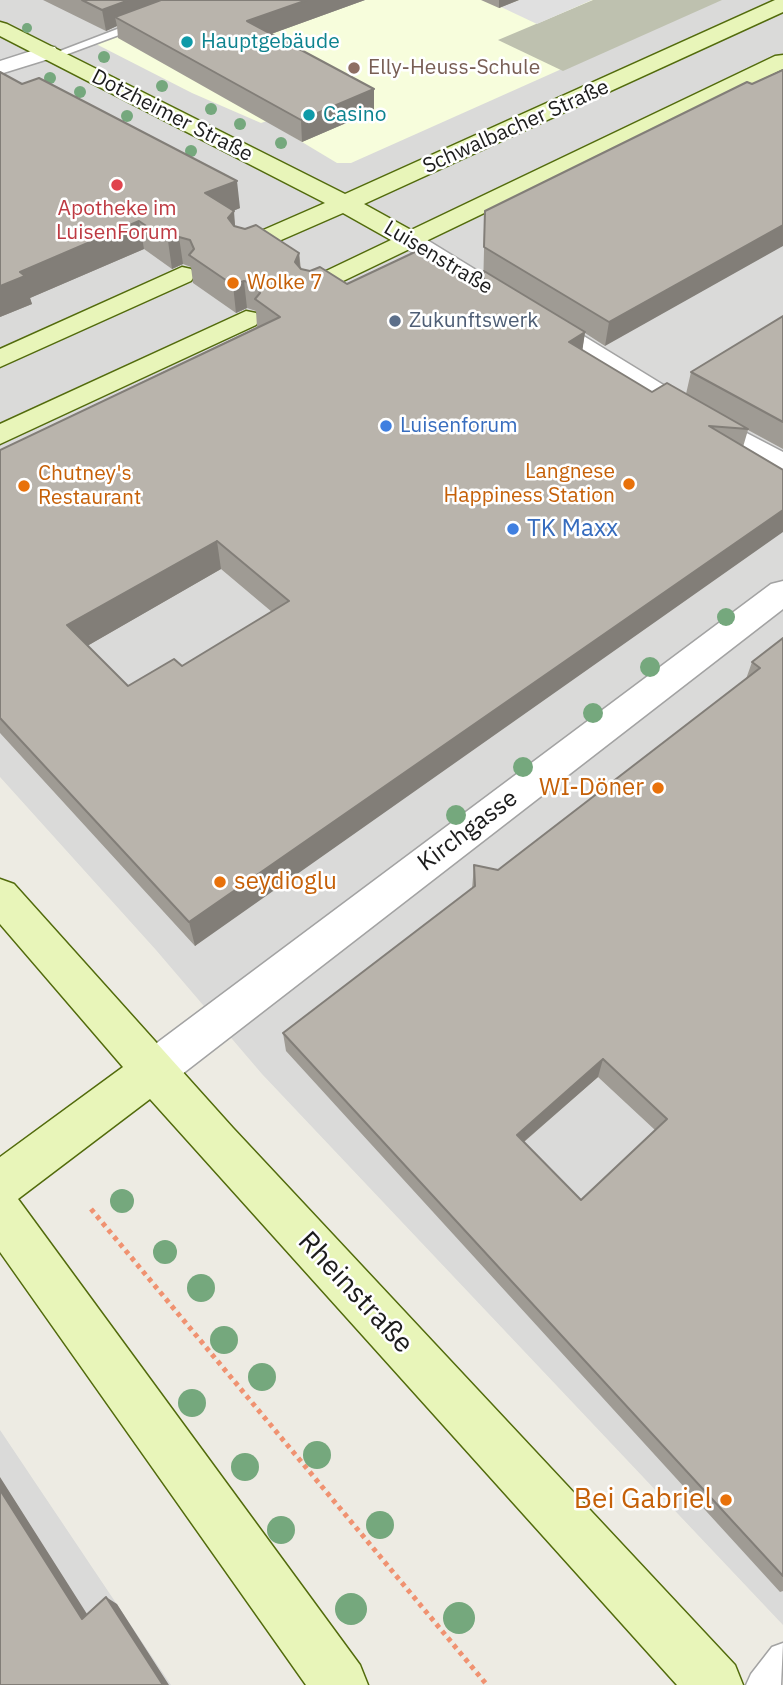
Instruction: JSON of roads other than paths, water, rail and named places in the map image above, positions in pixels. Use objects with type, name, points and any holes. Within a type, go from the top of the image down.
[{"type":"main road","name":"Schwalbacher Straße","points":[[247,246],[783,4]]},
{"type":"main road","name":"Dotzheimer Straße","points":[[0,28],[344,203]]},
{"type":"main road","points":[[312,288],[783,61]]},
{"type":"main road","name":"Luisenstraße","points":[[344,203],[410,240]]},
{"type":"main road","points":[[0,359],[182,275]]},
{"type":"main road","points":[[0,435],[246,320]]},
{"type":"main road","name":"Rheinstraße","points":[[0,896],[153,1071],[715,1685]]},
{"type":"main road","points":[[0,1185],[153,1071]]},
{"type":"main road","points":[[0,1213],[340,1685]]},
{"type":"street","points":[[0,68],[50,54]]},
{"type":"street","name":"Luisenstraße","points":[[410,240],[662,396],[783,466]]},
{"type":"street","name":"Kirchgasse","points":[[153,1071],[783,592]]},
{"type":"lane","points":[[50,54],[158,17],[168,0]]},
{"type":"lane","points":[[762,1685],[783,1658]]},
{"type":"place","name":"Hauptgebäude","points":[[187,42]]},
{"type":"place","name":"Elly-Heuss-Schule","points":[[354,68]]},
{"type":"place","name":"Casino","points":[[309,115]]},
{"type":"place","name":"Apotheke im LuisenForum","points":[[117,185]]},
{"type":"place","name":"Wolke 7","points":[[233,283]]},
{"type":"place","name":"Zukunftswerk","points":[[395,321]]},
{"type":"place","name":"Luisenforum","points":[[386,426]]},
{"type":"place","name":"Langnese Happiness Station","points":[[629,484]]},
{"type":"place","name":"Chutney's Restaurant","points":[[24,486]]},
{"type":"place","name":"TK Maxx","points":[[513,529]]},
{"type":"place","name":"WI-Döner","points":[[658,788]]},
{"type":"place","name":"seydioglu","points":[[220,882]]},
{"type":"place","name":"Bei Gabriel","points":[[726,1500]]}]
